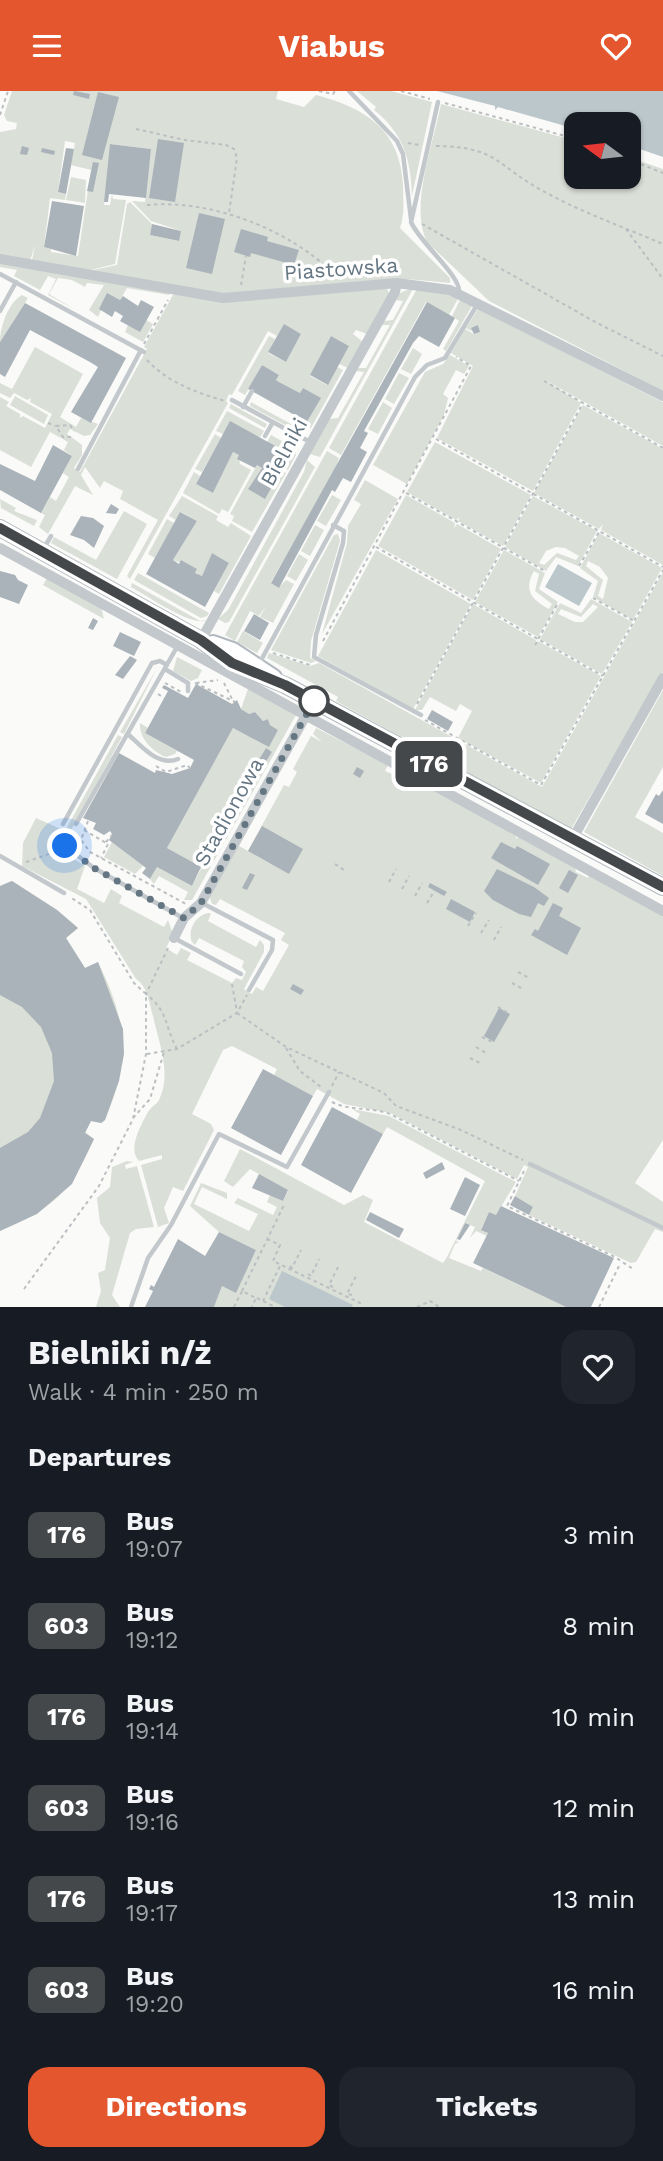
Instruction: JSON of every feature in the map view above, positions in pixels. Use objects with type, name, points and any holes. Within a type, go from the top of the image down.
[{"type":"street","name":"Piastowska","points":[[0,259],[232,298],[397,283],[459,292],[663,396]]},
{"type":"street","name":"Bielniki","points":[[201,640],[395,292],[397,283]]},
{"type":"street","points":[[0,528],[201,640],[233,650],[256,669],[360,727],[663,887]]},
{"type":"street","points":[[0,548],[42,578],[109,615],[123,616],[663,911]]},
{"type":"street","points":[[109,615],[126,598]]},
{"type":"street","points":[[123,616],[126,598]]},
{"type":"street","points":[[178,646],[186,631]]},
{"type":"street","points":[[573,838],[663,678]]},
{"type":"street","name":"Stadionowa","points":[[174,938],[314,701]]},
{"type":"street","points":[[352,742],[360,727]]},
{"type":"street","points":[[547,848],[557,829]]},
{"type":"street","points":[[588,870],[599,852]]},
{"type":"street","points":[[615,885],[625,866]]},
{"type":"lane","points":[[349,91],[397,141],[405,167],[411,222],[417,237],[453,274],[460,288],[459,292]]},
{"type":"lane","points":[[411,222],[438,101]]},
{"type":"lane","points":[[0,274],[143,353],[78,469]]},
{"type":"lane","points":[[0,311],[16,282]]},
{"type":"lane","points":[[256,669],[415,377],[421,369],[439,361],[448,353],[479,301]]},
{"type":"lane","points":[[243,407],[252,391]]},
{"type":"lane","points":[[229,401],[311,443]]},
{"type":"lane","points":[[265,436],[273,422]]},
{"type":"lane","points":[[333,525],[344,531],[344,543],[316,635],[314,657],[421,715]]},
{"type":"lane","points":[[42,552],[51,535]]},
{"type":"lane","points":[[76,824],[178,646]]},
{"type":"lane","points":[[63,824],[152,663],[160,661],[188,683],[188,691]]},
{"type":"lane","points":[[129,735],[160,759],[171,762],[178,759]]},
{"type":"lane","points":[[65,846],[94,868],[184,918]]},
{"type":"lane","points":[[0,856],[64,893]]},
{"type":"lane","points":[[197,902],[273,940],[272,950],[249,990]]},
{"type":"lane","points":[[174,938],[241,974]]},
{"type":"lane","points":[[131,1307],[148,1258],[171,1225],[219,1134],[287,1167],[329,1092]]},
{"type":"lane","points":[[528,1165],[663,1228]]},
{"type":"path","points":[[0,115],[8,91]]},
{"type":"path","points":[[318,91],[333,94],[335,91]]},
{"type":"path","points":[[401,91],[564,136]]},
{"type":"path","points":[[136,128],[185,140],[226,145],[234,149],[237,157],[228,214]]},
{"type":"path","points":[[397,141],[479,150],[494,156],[542,191],[663,244]]},
{"type":"path","points":[[641,164],[663,173]]},
{"type":"path","points":[[147,205],[173,205],[228,214],[291,239],[318,258],[344,288]]},
{"type":"path","points":[[411,222],[430,226],[585,316],[663,356]]},
{"type":"path","points":[[626,228],[663,279]]},
{"type":"path","points":[[241,284],[246,256]]},
{"type":"path","points":[[174,290],[143,353],[159,373],[203,395],[229,401]]},
{"type":"path","points":[[314,657],[435,439],[471,366],[448,353]]},
{"type":"path","points":[[544,380],[663,448]]},
{"type":"path","points":[[413,711],[583,403]]},
{"type":"path","points":[[48,423],[56,426],[69,425],[74,431]]},
{"type":"path","points":[[56,426],[61,436],[71,437]]},
{"type":"path","points":[[421,715],[541,785],[663,568],[435,439]]},
{"type":"path","points":[[405,493],[545,572]]},
{"type":"path","points":[[579,566],[599,531]]},
{"type":"path","points":[[375,547],[603,676]]},
{"type":"path","points":[[593,598],[634,621]]},
{"type":"path","points":[[535,645],[558,603]]},
{"type":"path","points":[[265,649],[311,665],[320,660]]},
{"type":"path","points":[[188,683],[222,680]]},
{"type":"path","points":[[164,683],[180,692]]},
{"type":"path","points":[[196,683],[234,701],[229,692]]},
{"type":"path","points":[[157,694],[164,698]]},
{"type":"path","points":[[156,766],[166,772],[187,765],[190,768]]},
{"type":"path","points":[[88,821],[81,840],[90,852],[184,904],[197,902]]},
{"type":"path","points":[[76,824],[108,844],[100,858]]},
{"type":"path","points":[[105,842],[112,835]]},
{"type":"path","points":[[15,865],[54,854],[65,846]]},
{"type":"path","points":[[335,864],[344,870]]},
{"type":"path","points":[[389,882],[396,869]]},
{"type":"path","points":[[142,881],[146,876]]},
{"type":"path","points":[[402,889],[409,876]]},
{"type":"path","points":[[415,896],[422,883]]},
{"type":"path","points":[[427,903],[435,890]]},
{"type":"path","points":[[64,893],[90,911],[134,983],[165,1013],[177,1049]]},
{"type":"path","points":[[468,926],[476,913]]},
{"type":"path","points":[[481,933],[488,920]]},
{"type":"path","points":[[494,940],[501,927]]},
{"type":"path","points":[[133,1119],[146,1054],[146,994],[174,938]]},
{"type":"path","points":[[518,972],[529,978]]},
{"type":"path","points":[[232,983],[237,1013],[286,1047],[384,1093],[396,1106],[461,1130],[528,1165],[505,1211]]},
{"type":"path","points":[[512,983],[523,989]]},
{"type":"path","points":[[146,1054],[177,1049],[237,1013],[249,990]]},
{"type":"path","points":[[498,1007],[510,1014]]},
{"type":"path","points":[[482,1037],[494,1043]]},
{"type":"path","points":[[286,1047],[300,1071],[329,1092],[339,1071]]},
{"type":"path","points":[[476,1047],[488,1054]]},
{"type":"path","points":[[24,1289],[99,1186],[133,1119],[150,1099],[164,1051]]},
{"type":"path","points":[[470,1058],[482,1064]]},
{"type":"path","points":[[325,1098],[344,1108],[374,1109],[390,1114],[519,1181]]},
{"type":"path","points":[[234,1307],[285,1205]]},
{"type":"path","points":[[508,1206],[615,1257],[620,1263],[633,1269]]},
{"type":"path","points":[[267,1239],[280,1245],[273,1261],[359,1303],[358,1307]]},
{"type":"path","points":[[290,1266],[292,1268],[301,1250]]},
{"type":"path","points":[[308,1274],[311,1276],[319,1259]]},
{"type":"path","points":[[599,1307],[620,1263]]},
{"type":"path","points":[[263,1301],[280,1265]]},
{"type":"path","points":[[333,1287],[329,1285],[338,1267]]},
{"type":"path","points":[[352,1296],[347,1294],[356,1276]]},
{"type":"path","points":[[242,1291],[275,1307]]},
{"type":"path","points":[[252,1307],[256,1298]]},
{"type":"path","points":[[430,1301],[430,1306]]},
{"type":"path","points":[[417,1307],[430,1301]]},
{"type":"path","points":[[430,1301],[439,1307]]},
{"type":"shaded area","points":[[12,91],[278,91],[276,99],[304,107],[316,95],[334,100],[364,114],[387,135],[395,149],[403,185],[403,217],[400,228],[450,278],[450,283],[407,279],[223,294],[89,271],[117,265],[127,204],[130,202],[152,224],[150,235],[178,241],[181,231],[151,221],[132,201],[145,202],[151,149],[111,144],[104,205],[110,205],[112,194],[113,199],[126,200],[115,264],[87,271],[32,261],[35,245],[30,261],[0,256],[0,132],[16,129],[17,123],[7,121],[4,115]],"holes":[[[65,141],[75,143],[71,165],[91,170],[78,256],[51,252],[51,249],[44,247],[50,198],[65,200],[66,194],[58,192]]]},
{"type":"shaded area","points":[[357,91],[391,91],[432,102],[412,196],[410,170],[399,138],[374,110],[376,107]]},
{"type":"shaded area","points":[[437,91],[663,91],[663,157],[641,149],[641,112],[564,112],[564,126],[498,107],[495,110],[495,106]]},
{"type":"shaded area","points":[[441,104],[564,138],[564,189],[641,189],[641,161],[663,169],[663,391],[489,301],[428,243],[423,229],[421,195]]},
{"type":"shaded area","points":[[71,177],[86,180],[85,203],[66,200]]},
{"type":"shaded area","points":[[0,263],[170,293],[169,295],[127,288],[120,300],[108,294],[98,317],[89,310],[104,285],[87,283],[85,287],[72,280],[58,278],[49,294],[74,309],[48,295],[56,279],[48,276],[40,290],[14,276],[17,270],[0,267]]},
{"type":"shaded area","points":[[414,287],[320,457],[310,454],[329,419],[338,418],[364,372],[355,371],[357,368],[366,368],[390,325],[381,325],[384,321],[393,320],[403,301],[395,300],[400,293]]},
{"type":"shaded area","points":[[418,287],[459,297],[449,315],[426,302],[341,455],[329,448]]},
{"type":"shaded area","points":[[387,288],[389,294],[367,334],[356,330],[353,334],[363,342],[348,368],[339,364],[349,346],[331,336],[310,376],[327,385],[337,367],[343,370],[311,428],[291,420],[294,414],[308,421],[320,398],[303,388],[300,393],[279,382],[276,380],[279,375],[262,365],[245,395],[238,391],[269,336],[275,339],[268,353],[286,362],[301,334],[284,325],[277,336],[268,331],[232,395],[229,394],[226,401],[228,403],[130,579],[127,576],[158,520],[120,499],[123,491],[104,481],[100,488],[85,467],[81,475],[93,495],[75,486],[48,534],[39,527],[45,515],[41,513],[50,497],[56,501],[69,477],[63,473],[72,456],[64,450],[68,442],[50,432],[31,467],[0,450],[0,397],[9,402],[6,406],[20,414],[20,418],[23,416],[45,428],[52,414],[30,402],[31,398],[27,400],[14,393],[10,398],[0,393],[0,383],[12,389],[35,347],[83,374],[60,417],[76,427],[81,418],[98,424],[90,435],[84,436],[70,429],[67,434],[82,445],[82,455],[74,468],[80,472],[147,349],[144,347],[174,293],[214,300]]},
{"type":"shaded area","points":[[22,295],[28,298],[0,342],[6,316]]},
{"type":"shaded area","points":[[461,298],[472,306],[446,351],[443,349],[459,321],[452,316]]},
{"type":"shaded area","points":[[478,309],[663,402],[663,446],[543,379],[581,403],[533,491],[437,438],[473,366],[451,353],[465,329],[474,334],[480,332],[478,325],[471,331],[466,328]]},
{"type":"shaded area","points":[[146,320],[153,324],[143,342],[125,332],[128,325]]},
{"type":"shaded area","points":[[413,348],[422,354],[411,374],[401,369]]},
{"type":"shaded area","points":[[450,355],[469,366],[464,374],[456,370],[443,394],[448,398],[444,415],[407,484],[373,465],[425,372],[443,364]]},
{"type":"shaded area","points":[[399,373],[409,378],[394,404],[385,399]]},
{"type":"shaded area","points":[[15,396],[48,415],[44,424],[10,405]]},
{"type":"shaded area","points":[[251,402],[304,431],[302,434],[250,406]]},
{"type":"shaded area","points":[[383,402],[392,408],[378,434],[368,429]]},
{"type":"shaded area","points":[[231,404],[267,424],[265,428],[229,408]]},
{"type":"shaded area","points":[[583,405],[663,449],[663,565],[601,530],[603,524],[599,529],[534,493]]},
{"type":"shaded area","points":[[227,411],[264,431],[260,437],[216,431]]},
{"type":"shaded area","points":[[215,434],[221,438],[202,472],[195,469]]},
{"type":"shaded area","points":[[271,435],[294,448],[296,455],[288,470],[282,467],[267,442]]},
{"type":"shaded area","points":[[435,442],[531,495],[503,546],[458,521],[460,517],[456,520],[407,492]]},
{"type":"shaded area","points":[[327,451],[339,458],[334,473],[271,582],[279,587],[286,580],[294,584],[273,623],[260,617],[266,606],[259,616],[250,611],[235,641],[225,635]]},
{"type":"shaded area","points":[[233,452],[239,455],[240,464],[251,470],[228,512],[222,509],[219,514],[183,493],[194,472],[200,476],[196,484],[213,493]]},
{"type":"shaded area","points":[[307,460],[315,467],[229,622],[225,623],[218,619],[228,610],[304,472]]},
{"type":"shaded area","points":[[257,465],[262,468],[248,489],[281,470],[286,473],[252,532],[232,521],[234,516],[230,514]]},
{"type":"shaded area","points":[[365,480],[398,499],[322,634],[347,543],[348,526],[361,504],[354,500]]},
{"type":"shaded area","points":[[332,495],[341,500],[326,526],[317,521]]},
{"type":"shaded area","points":[[406,495],[455,523],[454,528],[457,524],[501,549],[473,600],[378,546]]},
{"type":"shaded area","points":[[182,496],[218,516],[216,520],[228,527],[231,523],[251,536],[219,594],[214,591],[229,563],[212,553],[202,576],[195,573],[197,569],[173,560],[197,521],[181,512],[176,520],[169,516]]},
{"type":"shaded area","points":[[533,496],[597,531],[578,566],[556,557],[546,571],[505,547]],"holes":[[[556,547],[565,548],[579,556],[576,560],[557,553],[544,565],[539,563],[546,551]]]},
{"type":"shaded area","points":[[0,499],[16,508],[14,511],[37,520],[34,526],[1,508]]},
{"type":"shaded area","points":[[124,511],[147,524],[117,579],[51,543],[54,537],[96,560]]},
{"type":"shaded area","points":[[167,519],[174,523],[155,558],[148,554]]},
{"type":"shaded area","points":[[315,525],[324,530],[310,556],[301,551]]},
{"type":"shaded area","points":[[599,533],[662,568],[633,620],[593,597],[598,581],[580,568]],"holes":[[[588,561],[600,567],[608,578],[603,599],[598,596],[603,580],[586,566]]]},
{"type":"shaded area","points":[[338,534],[340,541],[311,641],[310,658],[316,661],[311,663],[271,650],[334,535]]},
{"type":"shaded area","points":[[376,550],[471,604],[413,709],[318,656]]},
{"type":"shaded area","points":[[504,550],[545,573],[539,589],[558,602],[538,637],[475,602]],"holes":[[[534,571],[539,574],[535,591],[552,604],[549,609],[538,602],[529,589]]]},
{"type":"shaded area","points":[[299,554],[308,560],[296,581],[287,576]]},
{"type":"shaded area","points":[[558,564],[592,583],[579,606],[545,587]]},
{"type":"shaded area","points":[[663,572],[663,672],[571,829],[343,705],[336,701],[338,697],[267,658],[269,653],[310,666],[319,663],[542,787]]},
{"type":"shaded area","points":[[138,573],[209,613],[201,618],[134,580]]},
{"type":"shaded area","points":[[47,578],[101,607],[104,619],[43,585]]},
{"type":"shaded area","points":[[132,583],[200,621],[181,615],[131,587]]},
{"type":"shaded area","points":[[591,599],[632,622],[602,674],[540,639],[560,603],[581,613]],"holes":[[[593,604],[598,607],[583,622],[575,622],[558,614],[561,609],[581,617]]]},
{"type":"shaded area","points":[[473,604],[536,640],[534,646],[538,641],[601,676],[541,783],[458,738],[472,711],[460,704],[456,711],[430,697],[422,710],[415,710]]},
{"type":"shaded area","points":[[243,631],[263,643],[257,653],[237,642]]},
{"type":"shaded area","points":[[177,657],[202,670],[198,678],[191,681],[173,671]]},
{"type":"shaded area","points":[[157,668],[124,734],[120,732]]},
{"type":"shaded area","points":[[248,689],[296,715],[192,900],[184,900],[188,892],[159,876],[154,884],[150,879],[157,867],[192,886],[201,869],[167,848],[233,728],[269,746],[278,730],[270,725],[268,719],[263,721],[255,712],[249,714],[241,709]]},
{"type":"shaded area","points":[[663,690],[663,767],[635,817],[663,833],[663,876],[584,832]]},
{"type":"shaded area","points":[[140,723],[148,728],[145,733],[177,751],[175,754],[166,757],[151,748],[144,739]]},
{"type":"shaded area","points":[[316,728],[388,765],[385,771],[392,774],[395,770],[516,836],[516,839],[518,837],[575,867],[576,872],[588,878],[589,875],[663,915],[663,1140],[635,1183],[663,1202],[663,1232],[655,1229],[636,1262],[631,1263],[529,1215],[533,1207],[515,1196],[528,1167],[524,1165],[517,1179],[390,1113],[344,1104],[317,1089],[313,1096],[274,1075],[277,1069],[232,1046],[223,1050],[192,1114],[211,1124],[214,1130],[183,1191],[173,1187],[164,1208],[169,1223],[158,1227],[141,1165],[162,1159],[162,1155],[139,1161],[134,1150],[139,1130],[148,1112],[159,1100],[164,1079],[163,1058],[148,996],[86,899],[22,866],[23,843],[36,818],[65,831],[118,735],[122,737],[70,832],[75,834],[79,850],[67,843],[63,852],[85,866],[77,889],[104,903],[111,889],[122,896],[119,903],[164,927],[168,920],[173,934],[166,948],[177,955],[181,948],[191,953],[187,960],[232,983],[236,978],[242,980],[246,972],[242,967],[244,961],[199,938],[195,945],[191,938],[194,924],[200,916],[209,913],[211,914],[208,921],[256,947],[260,940],[264,945],[264,952],[244,989],[252,994],[256,987],[263,991],[289,945],[281,940],[285,933],[220,899],[216,905],[212,904],[209,895],[302,729],[239,846],[248,851],[284,785],[289,787],[297,772],[293,769],[311,736],[322,742],[313,734]]},
{"type":"shaded area","points":[[112,842],[143,866],[135,874],[104,857]]},
{"type":"shaded area","points":[[12,881],[57,910],[78,928],[66,938],[85,968],[98,962],[108,983],[120,1022],[122,1058],[119,1077],[105,1120],[101,1123],[91,1121],[85,1132],[94,1139],[68,1186],[34,1215],[0,1231],[0,886]]},
{"type":"shaded area","points":[[352,1109],[389,1116],[516,1182],[496,1215],[489,1212],[481,1229],[488,1233],[487,1236],[476,1231],[470,1238],[475,1227],[465,1223],[456,1241],[459,1242],[455,1244],[449,1258],[481,1271],[483,1268],[566,1307],[214,1307],[222,1286],[236,1292],[256,1250],[219,1232],[190,1206],[201,1183],[227,1193],[227,1199],[202,1187],[194,1204],[249,1231],[258,1214],[234,1203],[238,1198],[273,1215],[277,1207],[267,1202],[270,1195],[283,1201],[288,1191],[250,1169],[233,1187],[224,1181],[240,1149],[344,1205],[363,1195],[373,1200],[364,1222],[443,1263],[485,1181],[387,1127],[383,1134],[357,1120],[360,1114]]},
{"type":"shaded area","points":[[127,1161],[133,1162],[125,1165],[126,1169],[137,1166],[154,1227],[136,1229],[130,1233],[112,1295],[120,1307],[96,1307],[101,1291],[98,1273],[105,1270],[110,1238],[100,1223],[97,1198],[110,1187],[112,1167]]},
{"type":"shaded area","points":[[282,1271],[353,1305],[285,1307],[269,1299]]},
{"type":"building","points":[[74,91],[90,94],[89,99],[73,95]]},
{"type":"building","points":[[98,92],[119,97],[102,160],[82,155]]},
{"type":"building","points":[[158,139],[184,143],[175,202],[149,198]]},
{"type":"building","points":[[110,144],[151,149],[146,198],[109,194],[108,202],[104,202]]},
{"type":"building","points":[[22,146],[29,148],[27,155],[20,154]]},
{"type":"building","points":[[42,148],[55,151],[54,155],[41,152]]},
{"type":"building","points":[[66,148],[74,149],[66,194],[58,192]]},
{"type":"building","points":[[93,162],[99,163],[93,192],[87,191]]},
{"type":"building","points":[[52,201],[84,206],[76,256],[44,247]]},
{"type":"building","points":[[199,213],[225,219],[212,274],[186,268]]},
{"type":"building","points":[[152,224],[181,231],[179,241],[150,235]]},
{"type":"building","points":[[241,229],[268,237],[267,241],[299,250],[294,265],[251,253],[250,257],[234,252]]},
{"type":"building","points":[[107,293],[120,300],[123,296],[138,306],[141,300],[154,307],[140,332],[120,321],[123,316],[115,311],[112,317],[99,309]]},
{"type":"building","points":[[427,302],[455,318],[439,347],[419,336],[413,343],[364,431],[368,433],[360,448],[367,452],[351,482],[343,478],[335,492],[332,490],[279,588],[271,583]]},
{"type":"building","points":[[25,303],[126,358],[91,423],[71,412],[98,367],[90,362],[30,330],[5,377],[0,374],[0,342]]},
{"type":"building","points":[[284,324],[301,334],[286,362],[268,352]]},
{"type":"building","points":[[478,325],[480,332],[474,334],[471,328]]},
{"type":"building","points":[[331,336],[349,346],[328,385],[310,375]]},
{"type":"building","points":[[262,365],[279,375],[276,380],[279,382],[300,393],[303,388],[321,398],[307,422],[248,389]]},
{"type":"building","points":[[230,421],[290,454],[265,499],[248,489],[262,468],[257,465],[255,468],[237,459],[239,455],[233,452],[213,493],[196,484]]},
{"type":"building","points":[[53,445],[72,456],[41,513],[0,490],[0,464],[35,481]]},
{"type":"building","points":[[111,504],[119,509],[116,514],[106,513]]},
{"type":"building","points":[[180,512],[197,521],[173,560],[179,564],[181,560],[197,569],[195,573],[202,576],[212,553],[229,563],[205,607],[146,574]]},
{"type":"building","points":[[81,516],[93,518],[104,526],[94,548],[84,540],[70,535]]},
{"type":"building","points":[[0,571],[15,575],[18,580],[28,585],[19,604],[0,597]]},
{"type":"building","points":[[254,614],[269,623],[260,640],[244,631]]},
{"type":"building","points":[[93,618],[98,621],[93,630],[88,628]]},
{"type":"building","points":[[120,632],[141,642],[134,656],[113,646]]},
{"type":"building","points":[[130,656],[137,660],[123,679],[115,675]]},
{"type":"building","points":[[196,684],[232,704],[237,700],[241,709],[249,714],[255,712],[263,721],[268,719],[270,725],[278,730],[269,747],[233,728],[167,848],[201,867],[192,886],[157,867],[150,879],[142,873],[146,868],[109,840],[112,834],[110,831],[104,835],[93,829],[96,823],[83,818],[119,753],[155,773],[156,770],[172,774],[190,768],[194,760],[145,733],[168,691],[162,688],[164,685],[188,698]]},
{"type":"building","points":[[432,710],[453,722],[448,731],[427,719]]},
{"type":"building","points":[[266,748],[272,752],[263,766],[257,763]]},
{"type":"building","points":[[357,767],[364,771],[360,778],[353,774]]},
{"type":"building","points":[[663,790],[663,824],[645,814],[656,794],[659,796]]},
{"type":"building","points":[[262,826],[303,849],[289,874],[248,851]]},
{"type":"building","points":[[501,842],[515,849],[517,846],[550,864],[538,885],[491,858]]},
{"type":"building","points":[[497,869],[534,887],[549,898],[544,906],[538,903],[531,917],[519,914],[493,900],[484,891]]},
{"type":"building","points":[[569,870],[578,875],[568,893],[559,888]]},
{"type":"building","points":[[250,873],[255,875],[247,890],[242,888]]},
{"type":"building","points":[[12,881],[57,910],[78,928],[66,938],[85,968],[98,962],[123,1029],[124,1054],[119,1081],[105,1120],[101,1123],[91,1121],[85,1133],[94,1139],[72,1184],[37,1214],[0,1231],[0,1148],[28,1132],[40,1118],[54,1081],[52,1053],[41,1027],[22,1007],[0,995],[0,886]]},
{"type":"building","points":[[430,883],[447,892],[444,896],[428,887]]},
{"type":"building","points":[[451,899],[475,912],[470,922],[446,909]]},
{"type":"building","points":[[553,903],[563,908],[559,916],[581,928],[567,955],[531,935],[535,929],[538,931]]},
{"type":"building","points":[[293,984],[304,990],[301,995],[290,989]]},
{"type":"building","points":[[499,1008],[510,1014],[494,1042],[484,1036]]},
{"type":"building","points":[[263,1069],[313,1096],[281,1155],[231,1128]]},
{"type":"building","points":[[332,1107],[383,1134],[351,1193],[301,1165]]},
{"type":"building","points":[[442,1162],[445,1169],[426,1179],[423,1173]]},
{"type":"building","points":[[259,1174],[288,1190],[283,1201],[252,1188]]},
{"type":"building","points":[[465,1177],[480,1185],[465,1216],[450,1209]]},
{"type":"building","points":[[515,1196],[533,1207],[529,1215],[510,1205]]},
{"type":"building","points":[[501,1206],[614,1258],[591,1307],[566,1307],[473,1263],[488,1233],[481,1230],[489,1212],[496,1215]]},
{"type":"building","points":[[370,1212],[404,1229],[399,1238],[366,1220]]},
{"type":"building","points":[[465,1223],[470,1225],[460,1240],[457,1239]]},
{"type":"building","points":[[219,1232],[256,1250],[236,1293],[222,1286],[214,1307],[145,1307],[153,1291],[149,1289],[151,1285],[154,1287],[178,1239],[205,1256]]},
{"type":"bus line","name":"176","points":[[0,528],[201,640],[232,663],[285,685],[457,780],[515,806],[663,887]]},
{"type":"route","points":[[65,846],[94,868],[184,918],[201,903],[314,701]]}]
